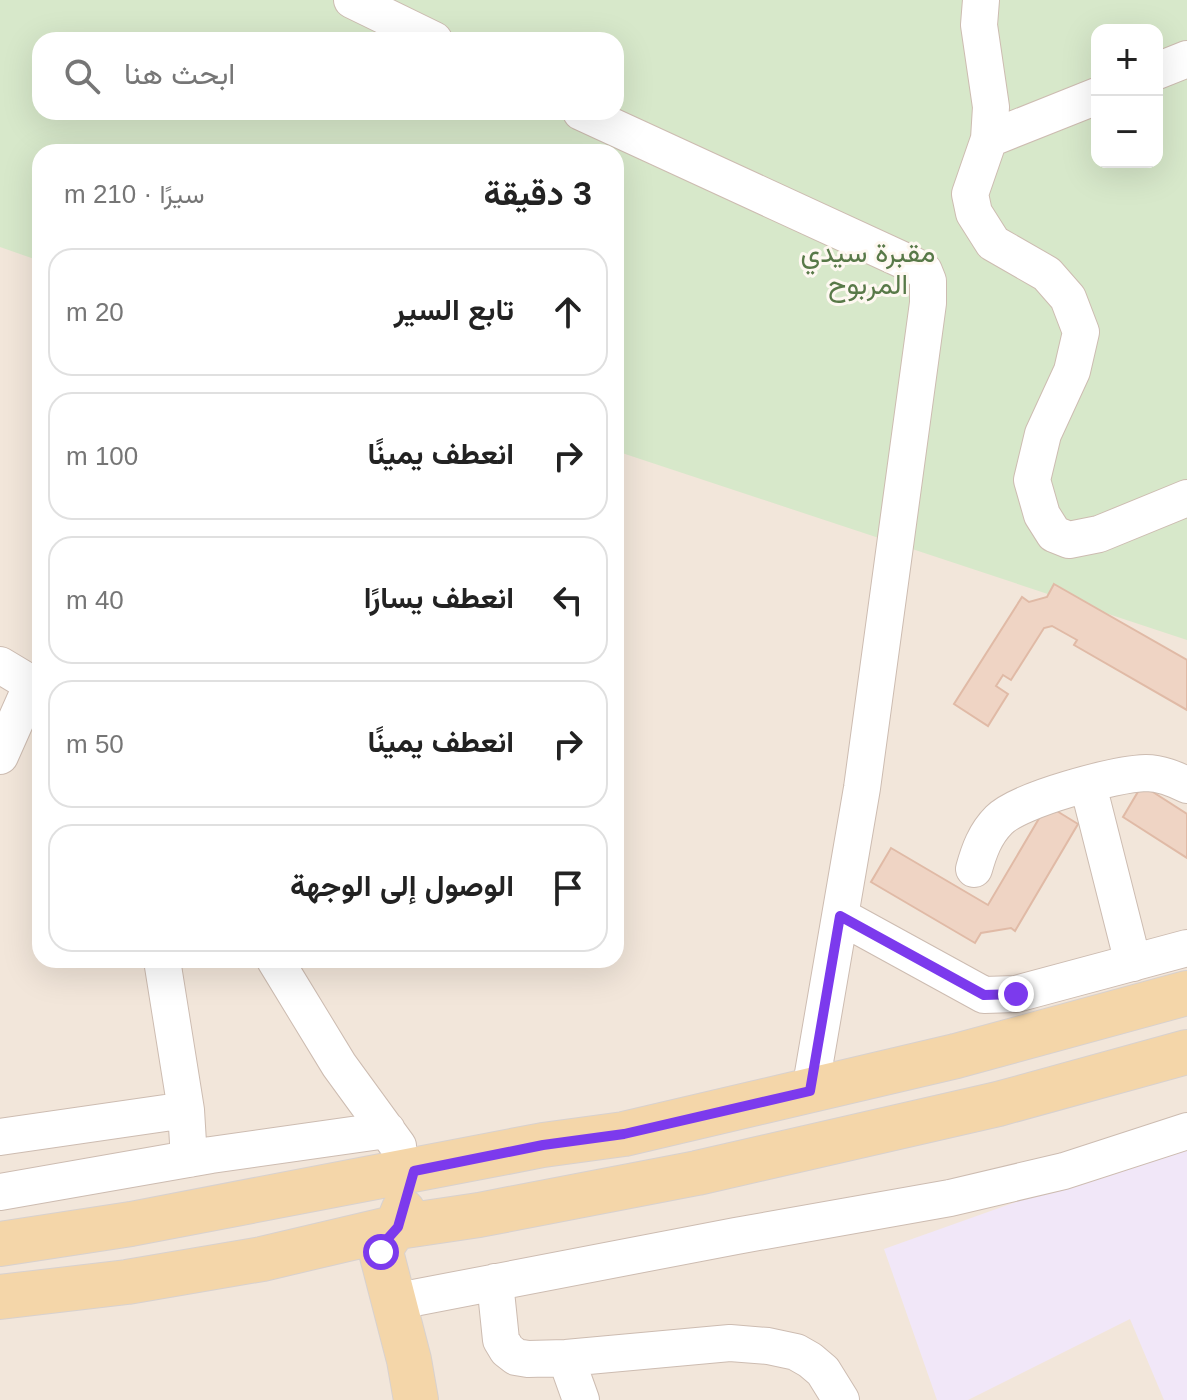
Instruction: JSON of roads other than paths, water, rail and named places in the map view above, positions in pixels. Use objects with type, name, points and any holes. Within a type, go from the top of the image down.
[{"type":"main road","points":[[0,1244],[131,1224],[543,1145],[624,1134],[1056,1031],[1167,999],[1174,1056],[998,1104],[697,1173],[479,1215],[398,1227],[262,1259],[127,1282],[0,1297]]},
{"type":"main road","points":[[414,1171],[398,1227],[382,1245],[381,1252],[416,1400]]},
{"type":"street","points":[[352,0],[418,32]]},
{"type":"street","points":[[981,0],[979,25],[991,107],[989,139],[970,194],[974,213],[993,243],[1047,274],[1068,298],[1081,332],[1072,371],[1043,434],[1032,480],[1042,515],[1054,534],[1069,540],[1099,534],[1187,498]]},
{"type":"street","points":[[1163,69],[1187,59]]},
{"type":"street","points":[[989,139],[1091,98]]},
{"type":"street","points":[[598,120],[924,271],[928,281],[915,403],[862,788],[810,1091]]},
{"type":"street","points":[[0,665],[32,684]]},
{"type":"street","points":[[0,756],[32,694]]},
{"type":"street","points":[[974,869],[982,842],[1001,817],[1041,799],[1122,776],[1147,773],[1187,785]]},
{"type":"street","points":[[1088,785],[1133,963]]},
{"type":"street","points":[[840,916],[984,995],[1016,994],[1187,948]]},
{"type":"street","points":[[163,968],[186,1110],[189,1159]]},
{"type":"street","points":[[280,968],[339,1065],[414,1171]]},
{"type":"street","points":[[0,1137],[186,1110]]},
{"type":"street","points":[[0,1145],[4,1191],[189,1159],[387,1130]]},
{"type":"street","points":[[393,1302],[950,1198],[1064,1171],[1187,1131]]},
{"type":"street","points":[[495,1282],[501,1340],[516,1357],[566,1358],[730,1343],[768,1346],[796,1352],[810,1360],[823,1371],[841,1400]]},
{"type":"street","points":[[566,1358],[581,1400]]},
{"type":"park label","name":"مقبرة سيدي المربوح","points":[[868,268]]}]
